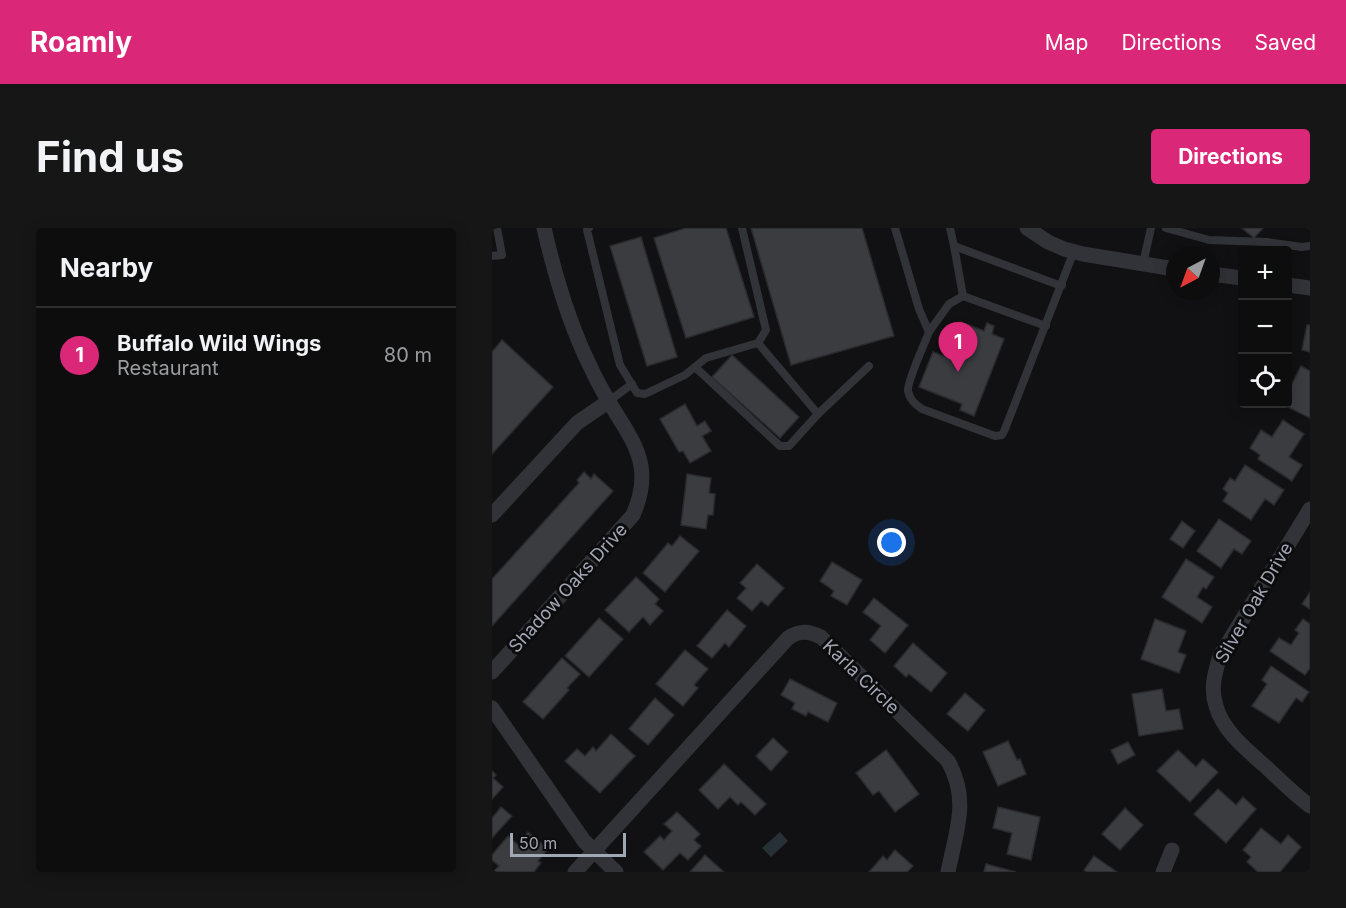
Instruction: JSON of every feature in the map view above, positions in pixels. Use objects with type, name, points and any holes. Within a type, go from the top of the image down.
[{"type":"street","name":"Shadow Oaks Drive","points":[[492,672],[633,515],[640,498],[642,480],[638,455],[625,427],[590,366],[572,326],[544,228]]},
{"type":"street","points":[[1027,228],[1047,242],[1074,252],[1166,267]]},
{"type":"street","points":[[1220,275],[1238,277]]},
{"type":"street","points":[[1292,286],[1310,288]]},
{"type":"street","points":[[492,516],[577,423],[609,401]]},
{"type":"street","name":"Silver Oak Drive","points":[[1310,509],[1220,656],[1213,678],[1215,705],[1234,738],[1310,806]]},
{"type":"street","name":"Karla Circle","points":[[575,872],[788,638],[802,632],[821,637],[948,760],[960,790],[961,803],[948,872]]},
{"type":"street","points":[[492,708],[584,841],[616,872]]},
{"type":"street","points":[[1163,872],[1172,850]]},
{"type":"lane","points":[[492,256],[502,255],[497,228]]},
{"type":"lane","points":[[589,228],[587,230],[620,364],[637,393],[645,394],[685,375],[706,358],[758,344],[766,330],[742,228]]},
{"type":"lane","points":[[895,228],[919,309],[929,332]]},
{"type":"lane","points":[[950,228],[963,296]]},
{"type":"lane","points":[[1143,264],[1151,228]]},
{"type":"lane","points":[[1166,228],[1209,240],[1310,246]]},
{"type":"lane","points":[[954,246],[1062,285]]},
{"type":"lane","points":[[1046,326],[963,296],[948,304],[929,332],[908,387],[911,400],[922,409],[995,436],[1002,435],[1046,326],[1074,252]]},
{"type":"lane","points":[[758,344],[818,414]]},
{"type":"lane","points":[[695,368],[780,446],[789,446],[818,414],[869,366]]},
{"type":"lane","points":[[609,401],[632,384]]},
{"type":"shaded area","points":[[780,832],[788,841],[771,857],[762,848]]},
{"type":"building","points":[[686,228],[726,228],[754,317],[686,338],[654,238]]},
{"type":"building","points":[[751,228],[862,228],[894,336],[791,365]]},
{"type":"building","points":[[1242,228],[1263,228],[1254,238]]},
{"type":"building","points":[[641,237],[677,357],[647,366],[610,246]]},
{"type":"building","points":[[961,322],[984,331],[987,323],[994,326],[992,334],[1004,339],[974,416],[960,410],[962,404],[919,387],[933,352],[947,357]]},
{"type":"building","points":[[1307,325],[1310,325],[1310,352],[1302,350]]},
{"type":"building","points":[[502,340],[553,387],[492,454],[492,352]]},
{"type":"building","points":[[732,355],[799,417],[780,438],[712,377]]},
{"type":"building","points":[[1301,366],[1310,371],[1310,418],[1290,408],[1292,408],[1292,384]]},
{"type":"building","points":[[685,404],[697,426],[705,421],[711,431],[702,436],[711,451],[690,463],[683,451],[679,452],[660,419]]},
{"type":"building","points":[[1283,420],[1304,434],[1289,457],[1302,465],[1292,481],[1258,459],[1260,455],[1250,448],[1261,430],[1272,437]]},
{"type":"building","points":[[1245,465],[1284,490],[1274,505],[1265,499],[1251,520],[1223,501],[1228,493],[1223,489],[1230,478],[1235,481]]},
{"type":"building","points":[[584,472],[591,479],[594,474],[613,491],[492,626],[492,579],[579,483],[577,480]]},
{"type":"building","points":[[687,474],[711,478],[709,493],[715,494],[713,515],[708,515],[706,529],[681,525]]},
{"type":"building","points":[[1219,519],[1251,541],[1242,554],[1234,549],[1221,568],[1197,551]]},
{"type":"building","points":[[1182,521],[1195,531],[1183,548],[1170,539]]},
{"type":"building","points":[[680,536],[699,551],[665,592],[643,573],[668,543],[672,546]]},
{"type":"building","points":[[1186,559],[1214,577],[1206,589],[1203,587],[1197,597],[1212,607],[1202,623],[1162,597]]},
{"type":"building","points":[[832,562],[862,580],[847,605],[831,596],[834,591],[820,581]]},
{"type":"building","points":[[757,564],[784,588],[768,606],[761,601],[752,611],[737,598],[746,588],[740,583]]},
{"type":"building","points":[[636,577],[659,599],[655,604],[663,611],[650,625],[643,617],[629,632],[605,610]]},
{"type":"building","points":[[1310,592],[1310,609],[1302,604]]},
{"type":"building","points":[[874,598],[908,625],[885,653],[870,640],[881,626],[863,612]]},
{"type":"building","points":[[727,610],[746,626],[729,647],[725,643],[712,658],[697,646]]},
{"type":"building","points":[[599,618],[623,639],[589,677],[565,656]]},
{"type":"building","points":[[1155,619],[1186,631],[1178,652],[1186,655],[1179,673],[1141,659]]},
{"type":"building","points":[[1303,619],[1310,624],[1310,668],[1305,675],[1270,651],[1279,638],[1291,645],[1299,633],[1295,630]]},
{"type":"building","points":[[913,643],[947,673],[931,692],[909,674],[906,677],[894,666]]},
{"type":"building","points":[[685,650],[708,669],[694,685],[698,688],[683,706],[656,684]]},
{"type":"building","points":[[562,658],[580,674],[543,719],[523,702]]},
{"type":"building","points":[[1271,666],[1309,692],[1302,702],[1296,698],[1279,723],[1252,706],[1267,684],[1262,680]]},
{"type":"building","points":[[790,679],[837,703],[828,722],[808,712],[806,716],[792,709],[795,703],[781,695]]},
{"type":"building","points":[[1162,689],[1166,711],[1179,709],[1183,729],[1139,736],[1132,694]]},
{"type":"building","points":[[965,693],[985,710],[968,731],[947,714]]},
{"type":"building","points":[[655,698],[674,715],[648,745],[629,729]]},
{"type":"building","points":[[611,734],[635,756],[600,793],[565,761],[577,749],[585,756],[593,747],[596,751]]},
{"type":"building","points":[[773,738],[788,752],[771,771],[756,756]]},
{"type":"building","points":[[1008,741],[1017,760],[1020,759],[1026,774],[998,786],[983,752]]},
{"type":"building","points":[[1128,742],[1135,755],[1118,764],[1111,750]]},
{"type":"building","points":[[886,750],[919,794],[895,812],[879,791],[873,795],[856,773]]},
{"type":"building","points":[[1178,750],[1196,767],[1203,759],[1218,772],[1190,802],[1157,771]]},
{"type":"building","points":[[724,764],[766,804],[755,815],[741,802],[738,805],[730,797],[718,809],[699,790]]},
{"type":"building","points":[[492,771],[496,775],[493,778],[503,787],[492,799]]},
{"type":"building","points":[[1218,789],[1236,805],[1243,797],[1256,809],[1226,843],[1194,814]]},
{"type":"building","points":[[501,807],[512,816],[492,838],[492,818]]},
{"type":"building","points":[[998,807],[1040,817],[1031,860],[1007,854],[1012,833],[993,828]]},
{"type":"building","points":[[1125,808],[1143,825],[1120,850],[1102,834]]},
{"type":"building","points":[[677,812],[700,834],[694,840],[701,846],[688,860],[680,853],[663,870],[644,852],[660,836],[664,840],[672,831],[664,824]]},
{"type":"building","points":[[1261,828],[1281,844],[1288,835],[1301,847],[1280,872],[1258,872],[1247,862],[1251,857],[1243,850]]},
{"type":"building","points":[[528,832],[548,849],[538,861],[541,863],[534,872],[493,872],[499,866],[492,860],[492,855],[508,836],[518,845]]},
{"type":"building","points":[[895,850],[913,866],[907,872],[869,872],[883,856],[887,860]]},
{"type":"building","points":[[705,855],[724,872],[690,872]]},
{"type":"building","points":[[1094,856],[1117,872],[1087,872],[1084,870]]},
{"type":"building","points":[[986,864],[1016,872],[984,872]]},
{"type":"place","name":"Buffalo Wild Wings","points":[[958,372]]}]
